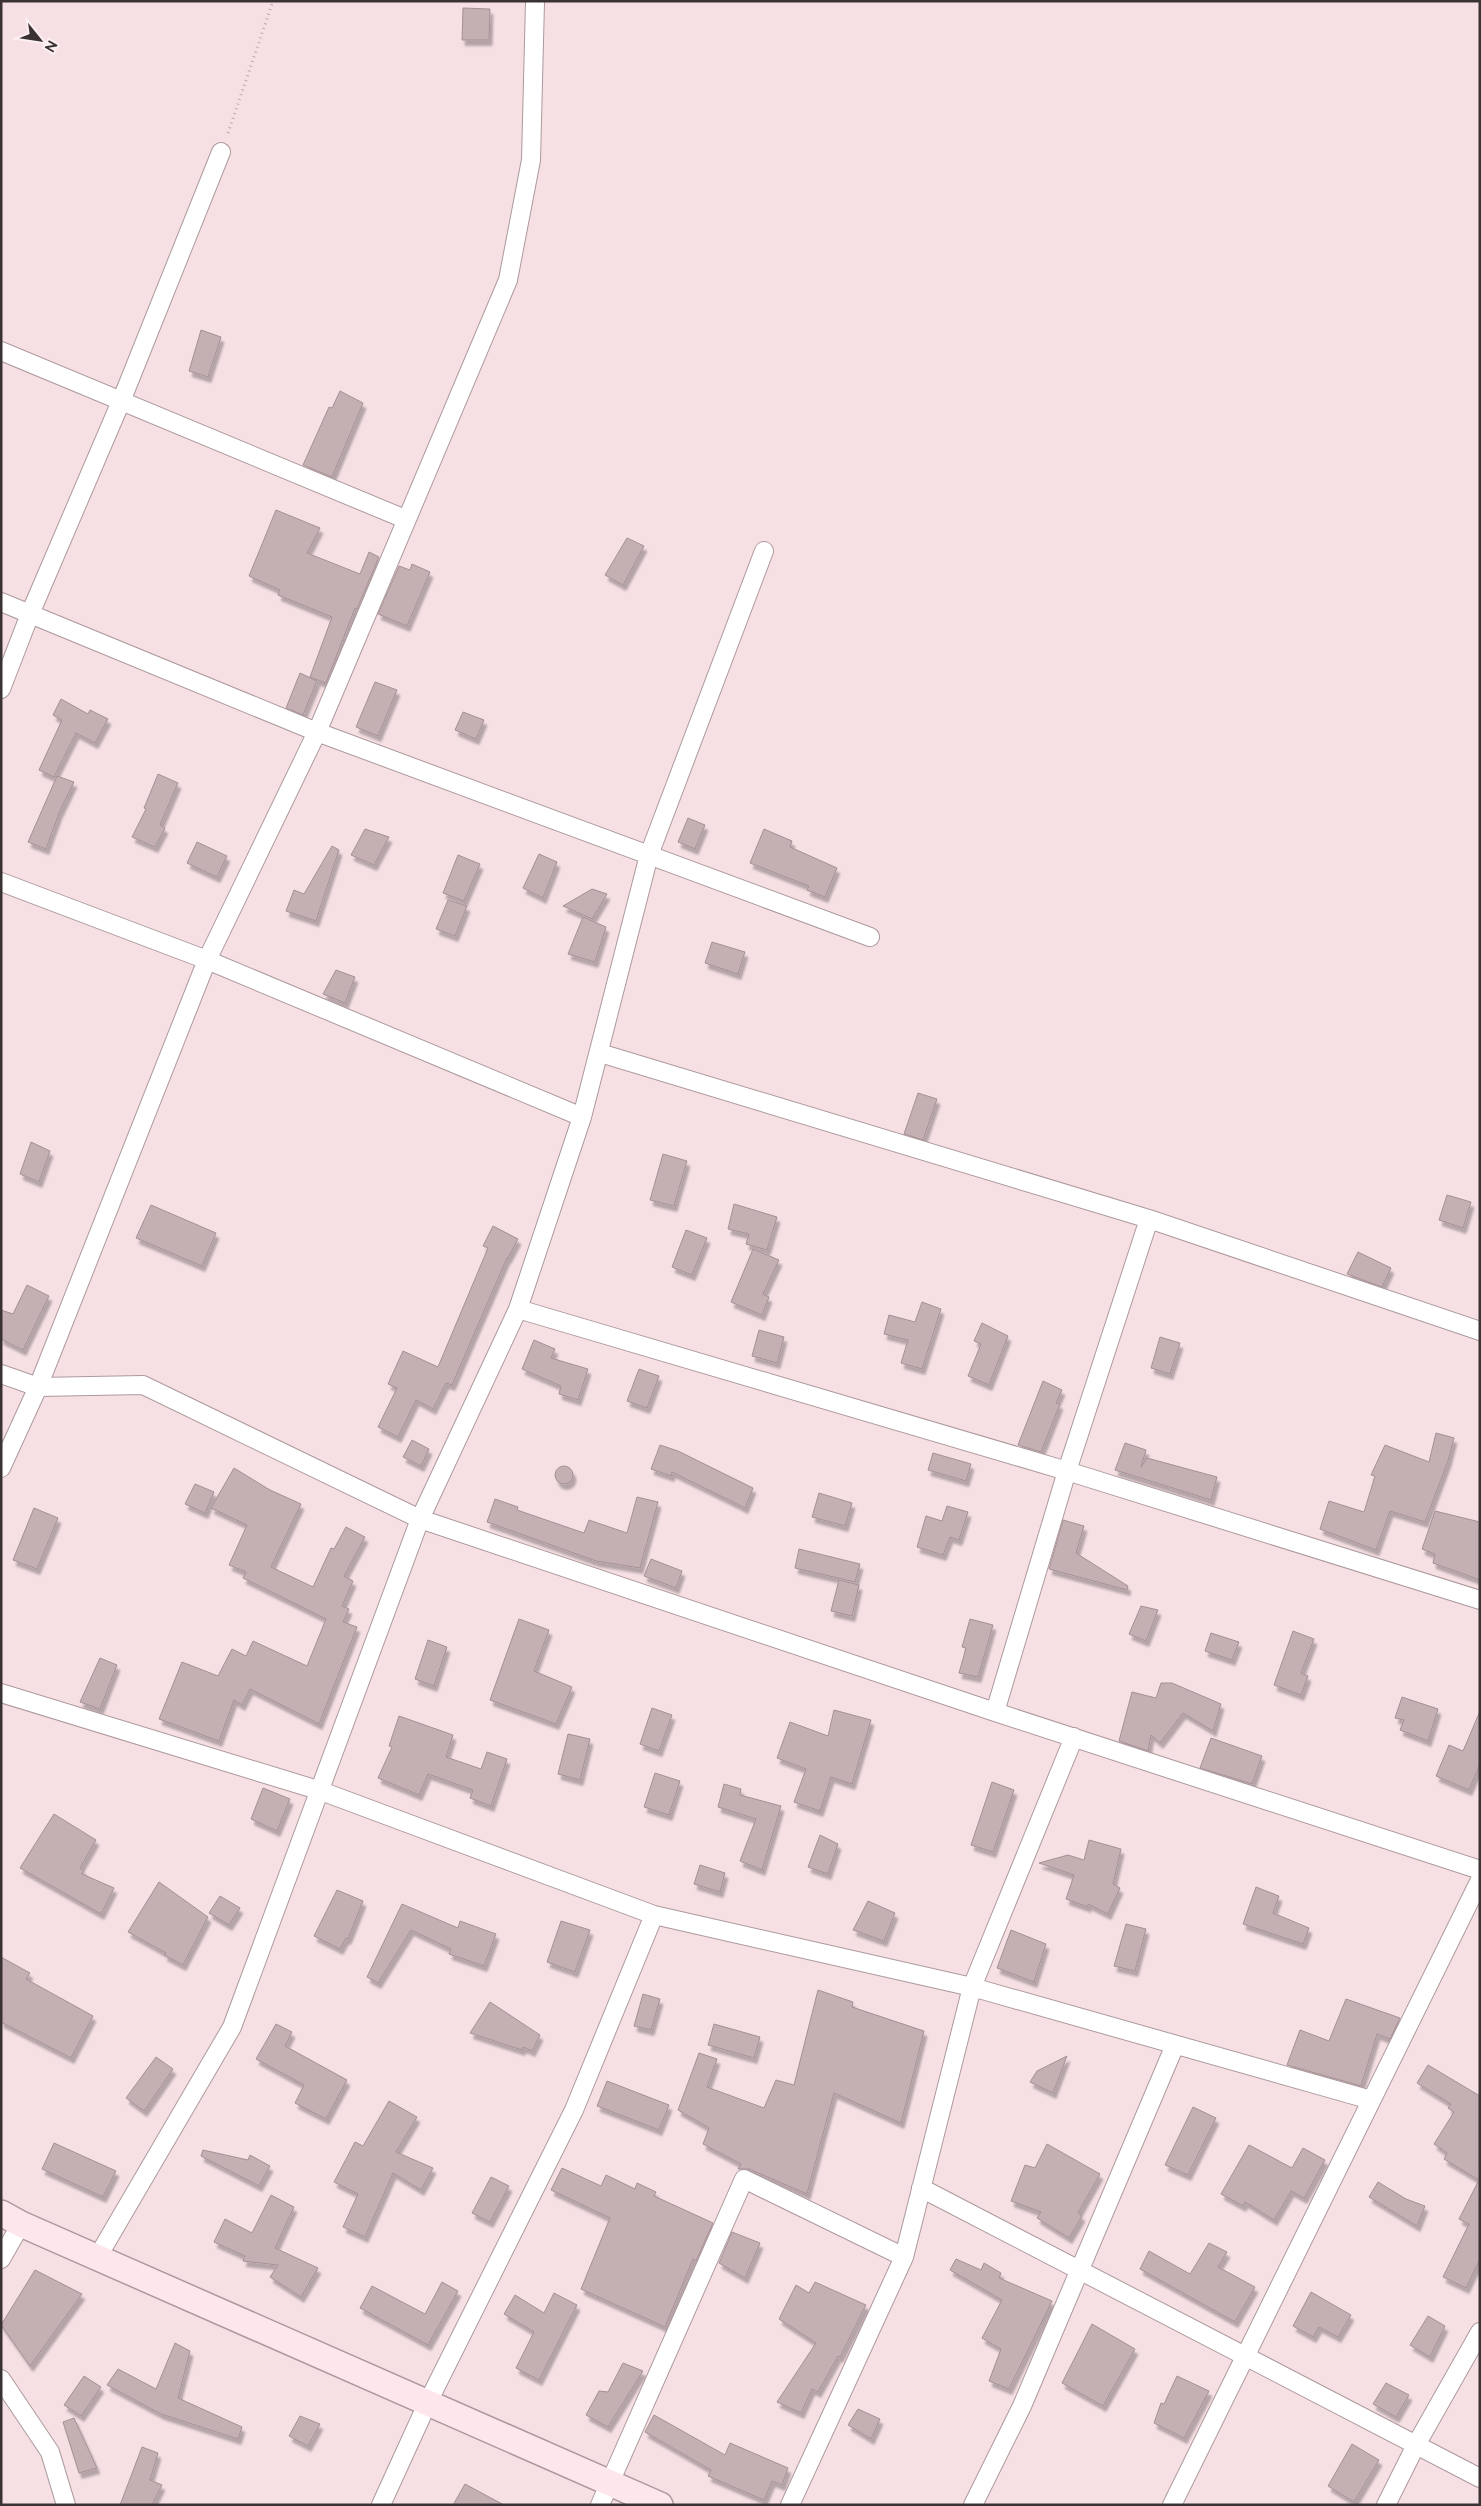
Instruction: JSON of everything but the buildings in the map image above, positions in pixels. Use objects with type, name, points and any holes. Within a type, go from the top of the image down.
[{"type":"main road","points":[[8,2223],[97,2258],[428,2402],[605,2495],[660,2505]]},
{"type":"street","points":[[1,1468],[38,1387],[207,960],[317,732],[405,519],[508,280],[531,160],[535,2]]},
{"type":"street","points":[[1,689],[30,614],[122,399],[221,152]]},
{"type":"street","points":[[1,351],[122,399],[405,519]]},
{"type":"street","points":[[97,2258],[232,2027],[321,1791],[420,1519],[518,1309],[582,1118],[649,855],[764,551]]},
{"type":"street","points":[[1,602],[317,732],[870,937]]},
{"type":"street","points":[[1,882],[207,960],[582,1118]]},
{"type":"street","points":[[600,1053],[1149,1219],[1480,1331]]},
{"type":"street","points":[[996,1712],[1067,1471],[1149,1219]]},
{"type":"street","points":[[518,1309],[1067,1471],[1480,1600]]},
{"type":"street","points":[[1,1374],[38,1387],[143,1385],[420,1519],[996,1712],[1480,1870]]},
{"type":"street","points":[[1,1693],[321,1791],[654,1915],[972,1987],[1371,2100]]},
{"type":"street","points":[[790,2505],[904,2257],[972,1987],[1074,1737]]},
{"type":"street","points":[[1172,2505],[1480,1880]]},
{"type":"street","points":[[381,2505],[428,2402],[574,2110],[654,1915]]},
{"type":"street","points":[[973,2505],[1022,2406],[1175,2045]]},
{"type":"street","points":[[605,2495],[744,2178],[904,2257]]},
{"type":"street","points":[[921,2188],[1480,2478]]},
{"type":"street","points":[[1,2259],[8,2223]]},
{"type":"street","points":[[1386,2505],[1416,2445],[1480,2332]]},
{"type":"street","points":[[1,2379],[50,2452],[66,2505]]},
{"type":"path","points":[[221,152],[273,1]]}]
